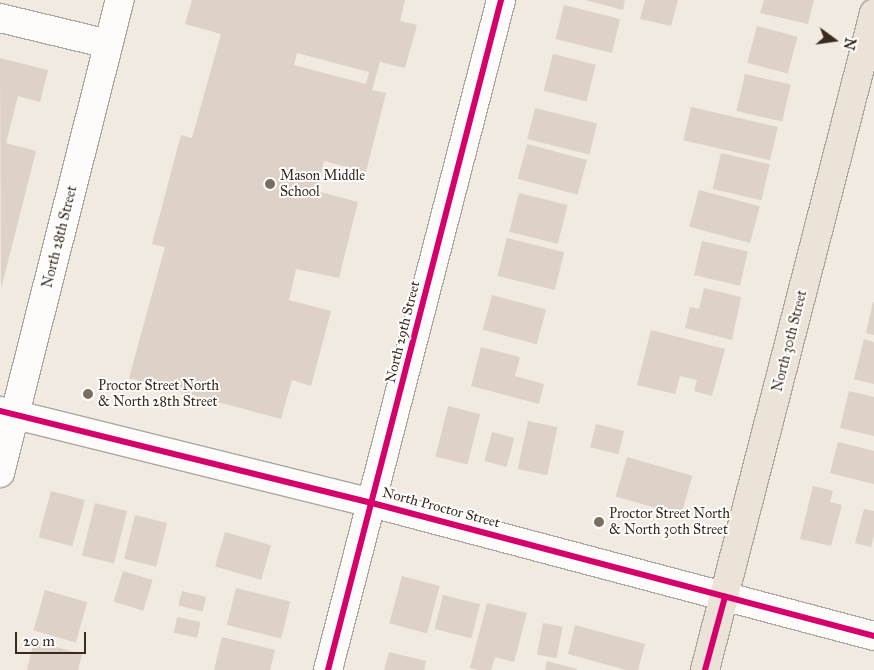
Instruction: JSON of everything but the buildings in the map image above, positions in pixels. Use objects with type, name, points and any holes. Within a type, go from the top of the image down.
[{"type":"main road","name":"North 30th Street","points":[[705,670],[874,13]]},
{"type":"street","name":"North 28th Street","points":[[0,473],[8,413],[120,0]]},
{"type":"street","name":"North 29th Street","points":[[328,670],[501,0]]},
{"type":"street","points":[[0,18],[108,44]]},
{"type":"street","name":"North Proctor Street","points":[[8,413],[372,502],[874,636]]},
{"type":"cycle path","points":[[328,670],[501,0]]},
{"type":"cycle path","points":[[0,411],[372,503],[874,636]]},
{"type":"cycle path","points":[[705,670],[725,597]]},
{"type":"place","name":"Mason Middle School","points":[[270,184]]},
{"type":"place","name":"Proctor Street North & North 28th Street","points":[[88,394]]},
{"type":"place","name":"Proctor Street North & North 30th Street","points":[[599,522]]}]
